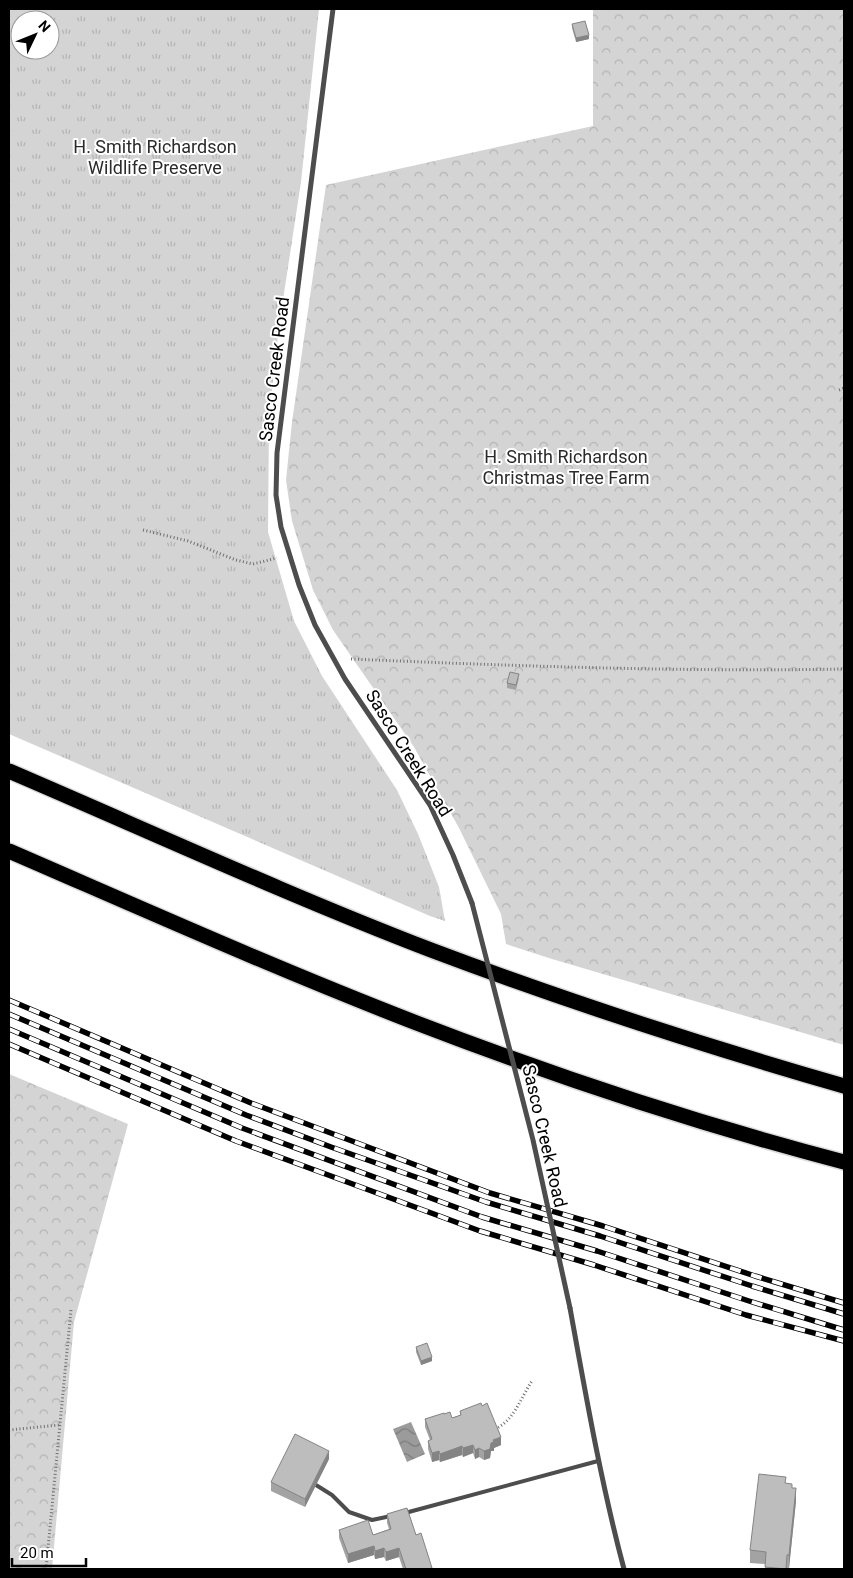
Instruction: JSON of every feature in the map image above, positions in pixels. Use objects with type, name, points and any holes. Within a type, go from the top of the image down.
[{"type":"highway","points":[[9,771],[265,882],[430,950],[634,1022],[844,1086]]},
{"type":"highway","points":[[9,851],[332,989],[450,1035],[580,1082],[666,1110],[844,1162]]},
{"type":"street","name":"Sasco Creek Road","points":[[333,9],[277,453],[278,503],[281,527],[315,625],[345,679],[430,804],[472,903],[533,1140],[570,1308],[598,1461],[624,1569]]},
{"type":"lane","points":[[316,1485],[332,1495],[349,1512],[372,1520],[412,1512],[598,1461]]},
{"type":"path","points":[[839,390],[844,388]]},
{"type":"path","points":[[143,530],[188,541],[236,560],[253,564],[266,562],[289,554]]},
{"type":"path","points":[[333,658],[488,665],[783,670],[844,669]]},
{"type":"path","points":[[46,1569],[71,1310]]},
{"type":"path","points":[[495,1429],[503,1426],[508,1421],[532,1381]]},
{"type":"path","points":[[9,1430],[60,1425]]},
{"type":"green space","name":"H. Smith Richardson Wildlife Preserve","points":[[9,9],[319,9],[301,182],[279,326],[269,416],[268,532],[294,621],[322,676],[397,790],[418,834],[439,887],[445,921],[9,734]]},
{"type":"green space","name":"H. Smith Richardson Christmas Tree Farm","points":[[593,9],[844,9],[844,1045],[506,944],[501,914],[459,828],[414,747],[333,630],[313,590],[292,521],[286,480],[292,422],[326,185],[593,126]]},
{"type":"green space","points":[[9,1074],[128,1124],[74,1322],[52,1569],[9,1569]]},
{"type":"water","points":[[411,1422],[425,1454],[407,1462],[393,1429]]},
{"type":"building","points":[[585,21],[589,35],[576,38],[572,24]]},
{"type":"building","points":[[510,672],[519,674],[516,685],[507,683]]},
{"type":"building","points":[[427,1343],[432,1357],[421,1361],[416,1347]]},
{"type":"building","points":[[481,1403],[482,1406],[487,1403],[501,1437],[493,1440],[494,1442],[491,1443],[490,1449],[484,1451],[479,1448],[475,1450],[473,1445],[463,1448],[462,1446],[440,1454],[439,1451],[432,1453],[428,1441],[432,1439],[425,1419],[450,1412],[452,1418],[461,1415],[460,1411]]},
{"type":"building","points":[[295,1434],[329,1451],[305,1499],[271,1482]]},
{"type":"building","points":[[759,1474],[786,1477],[785,1483],[792,1484],[792,1488],[796,1488],[786,1569],[765,1567],[766,1552],[750,1550]]},
{"type":"building","points":[[407,1508],[416,1535],[421,1533],[432,1568],[406,1569],[399,1548],[386,1552],[384,1548],[375,1551],[374,1546],[348,1554],[339,1530],[368,1520],[373,1535],[391,1529],[387,1514]]},
{"type":"railway","points":[[9,1000],[251,1103],[490,1193],[603,1226],[844,1303]]},
{"type":"railway","points":[[9,1014],[246,1115],[331,1147],[486,1202],[600,1236],[844,1314]]},
{"type":"railway","points":[[9,1029],[242,1128],[482,1217],[597,1251],[844,1330]]},
{"type":"railway","points":[[9,1044],[236,1141],[480,1231],[594,1265],[746,1315],[844,1341]]}]
